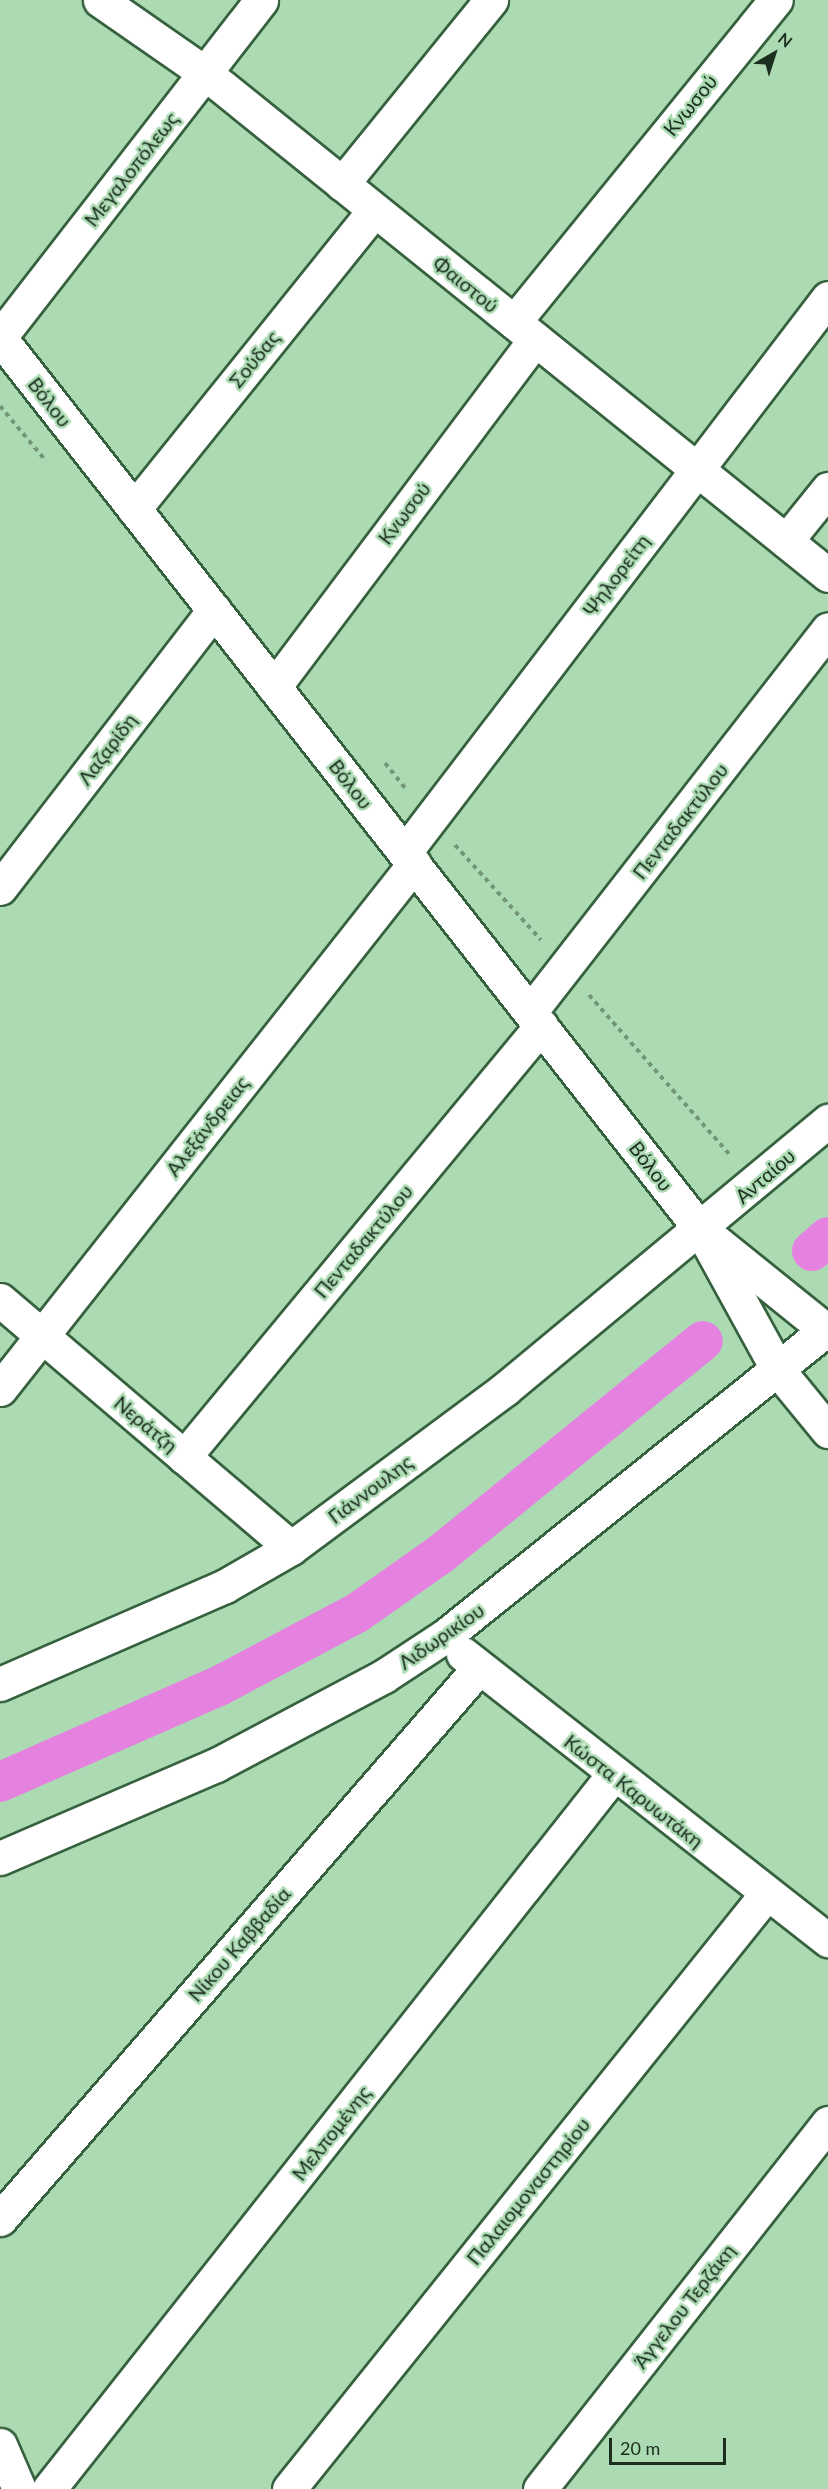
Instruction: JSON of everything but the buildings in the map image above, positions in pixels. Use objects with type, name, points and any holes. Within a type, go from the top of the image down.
[{"type":"street","name":"Φαιστού","points":[[100,0],[204,74],[828,575]]},
{"type":"street","name":"Μεγαλοπόλεως","points":[[0,338],[261,0]]},
{"type":"street","points":[[342,184],[491,0]]},
{"type":"street","name":"Κνωσού","points":[[274,687],[524,331],[776,0]]},
{"type":"street","name":"Σούδας","points":[[135,509],[374,210]]},
{"type":"street","name":"Ψηλορείτη","points":[[410,858],[431,819],[828,298]]},
{"type":"street","name":"Βόλου","points":[[0,338],[701,1230]]},
{"type":"street","points":[[786,541],[828,489]]},
{"type":"street","name":"Λαζαρίδη","points":[[0,888],[214,610]]},
{"type":"street","name":"Πενταδακτύλου","points":[[184,1456],[536,1019],[566,968],[828,629]]},
{"type":"street","name":"Αλεξάνδρειας","points":[[0,1389],[410,858]]},
{"type":"street","name":"Ανταίου","points":[[701,1230],[828,1121]]},
{"type":"street","points":[[701,1230],[827,1330]]},
{"type":"street","points":[[701,1230],[778,1370],[828,1431]]},
{"type":"street","name":"Γιάννουλης","points":[[0,1684],[225,1586],[291,1548],[505,1389],[701,1230]]},
{"type":"street","name":"Νεράτζη","points":[[0,1300],[291,1548]]},
{"type":"street","name":"Λιδωρικίου","points":[[0,1858],[216,1765],[384,1676],[445,1636],[827,1330]]},
{"type":"street","name":"Κώστα Καρυωτάκη","points":[[445,1636],[478,1669],[612,1776],[828,1940]]},
{"type":"street","name":"Νίκου Καββαδία","points":[[0,2219],[478,1669]]},
{"type":"street","name":"Μελπομένης","points":[[49,2489],[612,1776]]},
{"type":"street","name":"Παλαιομοναστηρίου","points":[[289,2489],[767,1893]]},
{"type":"street","name":"Άγγελου Τερζάκη","points":[[540,2489],[828,2123]]},
{"type":"street","points":[[0,2445],[19,2489]]},
{"type":"path","points":[[378,756],[431,819],[566,968],[756,1185]]},
{"type":"waterway","points":[[812,1251],[828,1237]]},
{"type":"waterway","points":[[0,1782],[219,1686],[357,1613],[442,1553],[703,1341]]}]
